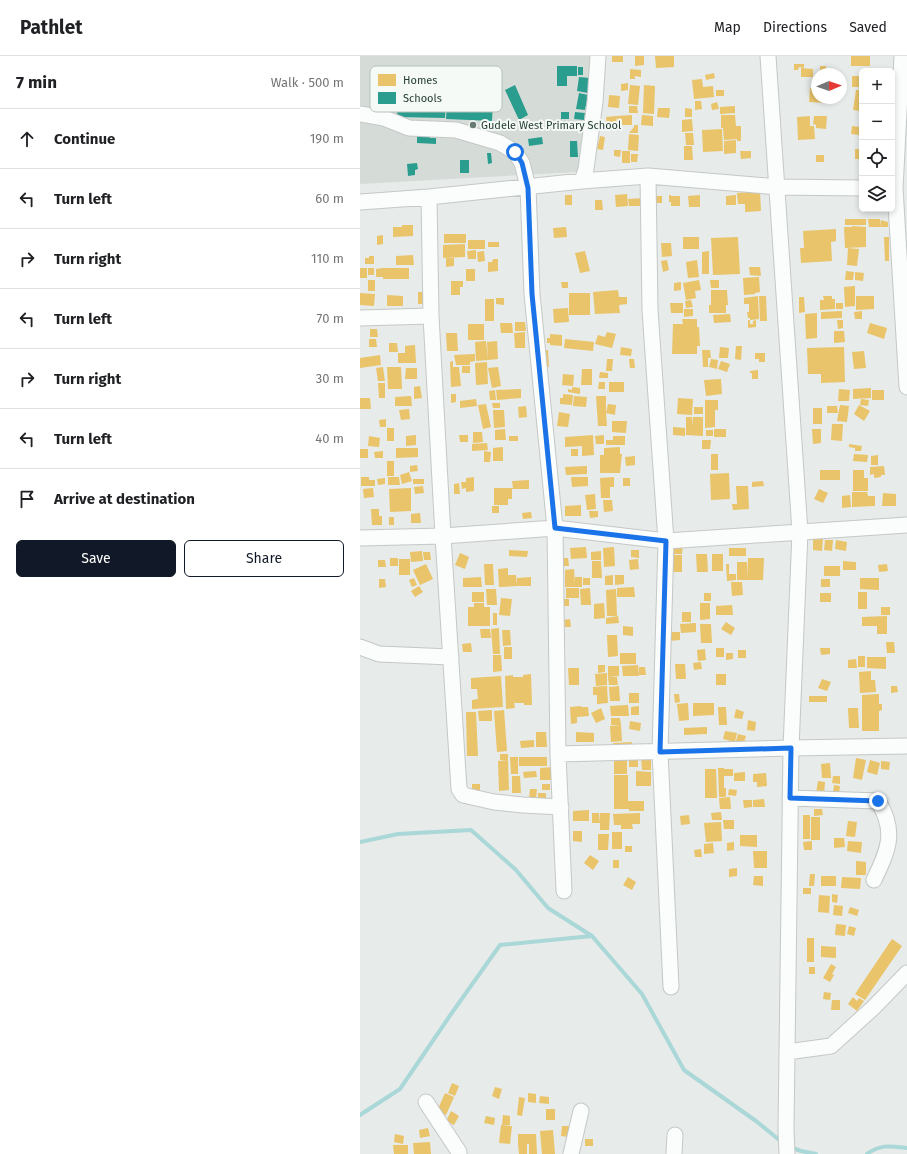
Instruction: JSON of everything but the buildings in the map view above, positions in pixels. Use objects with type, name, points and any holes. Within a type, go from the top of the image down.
[{"type":"street","points":[[582,181],[586,169],[595,102],[598,56]]},
{"type":"street","points":[[768,56],[800,532],[791,748],[787,1154]]},
{"type":"street","points":[[902,56],[898,188],[907,387]]},
{"type":"street","points":[[360,114],[384,118],[409,128],[456,130],[500,144],[515,152],[522,163],[528,188],[532,294],[555,528],[558,754],[564,891]]},
{"type":"street","points":[[648,176],[650,310],[666,541],[660,752],[671,987]]},
{"type":"street","points":[[360,202],[429,198],[582,181],[648,176],[778,187],[859,188]]},
{"type":"street","points":[[429,198],[431,316],[459,789],[463,795],[494,802],[561,807]]},
{"type":"street","points":[[360,318],[431,316]]},
{"type":"street","points":[[360,538],[443,536],[555,528],[666,541],[907,525]]},
{"type":"street","points":[[360,647],[379,654],[451,657]]},
{"type":"street","points":[[558,754],[907,746]]},
{"type":"street","points":[[790,798],[878,801],[884,811],[890,841],[874,880]]},
{"type":"street","points":[[787,1052],[831,1046],[873,1008],[907,973]]},
{"type":"street","points":[[426,1102],[459,1154]]},
{"type":"street","points":[[571,1154],[581,1111]]},
{"type":"street","points":[[674,1154],[675,1135]]},
{"type":"shaded area","name":"Gudele West Primary School","points":[[360,56],[591,56],[592,77],[578,172],[360,184]]},
{"type":"waterway","points":[[360,842],[398,834],[471,830],[516,870],[548,908],[592,936],[642,994],[684,1070],[756,1121],[783,1143]]},
{"type":"waterway","points":[[360,1115],[400,1089],[500,945],[592,936]]},
{"type":"waterway","points":[[867,1154],[881,1147],[891,1146],[907,1148]]},
{"type":"waterway","points":[[790,1147],[816,1154]]},
{"type":"place","name":"Gudele West Primary School","points":[[473,125]]},
{"type":"route","points":[[515,152],[522,163],[528,188],[532,294],[555,528],[666,541],[660,752],[791,748],[790,798],[878,801]]}]
